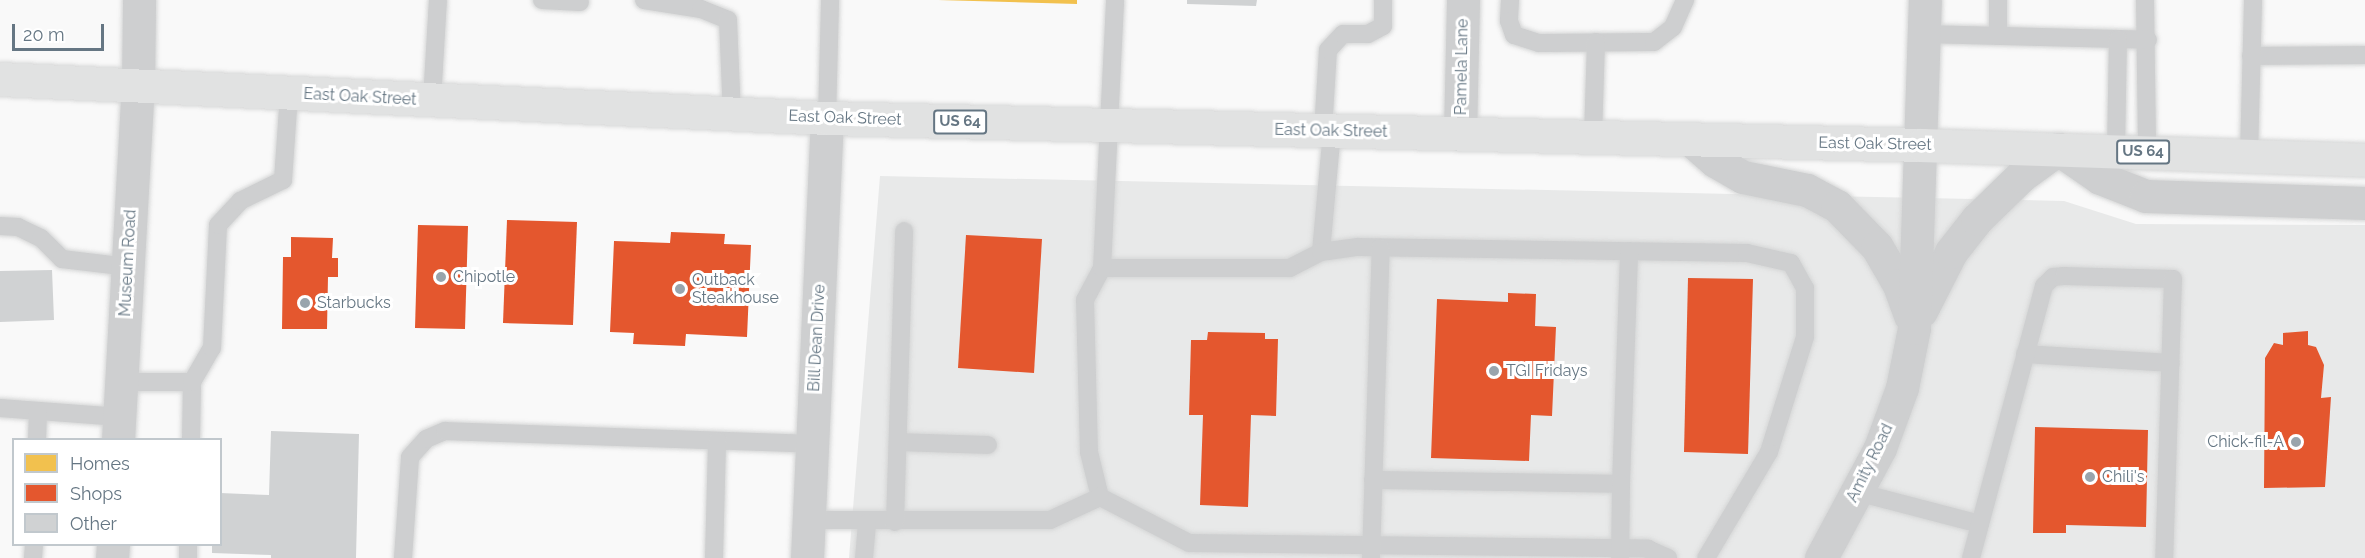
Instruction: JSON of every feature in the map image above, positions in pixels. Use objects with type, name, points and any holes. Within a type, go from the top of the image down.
[{"type":"highway","name":"East Oak Street","points":[[0,79],[827,118],[1922,145],[2365,160]]},
{"type":"street","name":"Museum Road","points":[[119,428],[138,87],[139,0]]},
{"type":"street","name":"Pamela Lane","points":[[1460,135],[1463,0]]},
{"type":"street","name":"Amity Road","points":[[1821,558],[1880,448],[1902,388],[1914,328],[1922,145],[1924,0]]},
{"type":"street","name":"Bill Dean Drive","points":[[807,558],[827,118]]},
{"type":"street","points":[[1691,140],[1715,161],[1743,177],[1807,190],[1837,206],[1876,248],[1899,285],[1914,328]]},
{"type":"street","name":"Amity Road","points":[[1914,328],[1940,271],[1967,232],[2021,176],[2058,149]]},
{"type":"street","points":[[2058,149],[2100,178],[2146,196],[2365,203]]},
{"type":"lane","points":[[432,100],[438,0]]},
{"type":"lane","points":[[542,0],[580,2]]},
{"type":"lane","points":[[644,0],[701,9],[728,20],[732,114]]},
{"type":"lane","points":[[827,118],[830,0]]},
{"type":"lane","points":[[1115,0],[1112,125],[1104,178],[1102,268],[1085,300],[1089,453],[1100,497],[1189,543],[1371,552],[1620,554],[1648,549],[1668,558]]},
{"type":"lane","points":[[1321,252],[1328,131],[1328,50],[1343,34],[1368,34],[1383,26],[1383,0]]},
{"type":"lane","points":[[1510,0],[1509,21],[1514,35],[1539,43],[1654,42],[1673,27],[1685,0]]},
{"type":"lane","points":[[1998,0],[1998,36]]},
{"type":"lane","points":[[2131,152],[2148,40],[2145,0]]},
{"type":"lane","points":[[2249,155],[2253,0]]},
{"type":"lane","points":[[1924,34],[2148,40]]},
{"type":"lane","points":[[2118,39],[2131,152]]},
{"type":"lane","points":[[1593,137],[1596,42]]},
{"type":"lane","points":[[2251,56],[2365,55]]},
{"type":"lane","points":[[191,438],[192,382],[212,348],[218,225],[240,201],[283,180],[289,94]]},
{"type":"lane","points":[[0,226],[18,227],[41,238],[62,259],[128,267]]},
{"type":"lane","points":[[896,522],[904,231]]},
{"type":"lane","points":[[1102,268],[1290,268],[1321,252],[1381,248],[1747,253],[1791,263],[1805,288],[1805,338],[1769,452],[1706,558]]},
{"type":"lane","points":[[1371,552],[1381,248]]},
{"type":"lane","points":[[1620,554],[1629,251]]},
{"type":"lane","points":[[1971,558],[2044,286],[2053,278],[2174,279],[2164,558]]},
{"type":"lane","points":[[2025,354],[2170,363]]},
{"type":"lane","points":[[122,382],[192,382]]},
{"type":"lane","points":[[0,408],[38,411],[119,428]]},
{"type":"lane","points":[[37,438],[38,411]]},
{"type":"lane","points":[[403,558],[410,457],[426,439],[445,431],[812,444]]},
{"type":"lane","points":[[714,558],[717,441]]},
{"type":"lane","points":[[898,442],[988,445]]},
{"type":"lane","points":[[1373,480],[1621,484]]},
{"type":"lane","points":[[1857,492],[1980,524]]},
{"type":"lane","points":[[809,520],[867,523],[1050,520],[1100,497]]},
{"type":"lane","points":[[864,558],[867,523]]},
{"type":"shaded area","points":[[880,176],[2064,201],[2136,224],[2365,225],[2365,558],[849,558]]},
{"type":"building: Homes","points":[[938,0],[1077,0],[1077,4]]},
{"type":"building: Shops","points":[[507,220],[577,222],[573,325],[503,323]]},
{"type":"building: Shops","name":"Chipotle","points":[[418,225],[468,226],[465,329],[415,328]]},
{"type":"building: Shops","name":"Outback Steakhouse","points":[[671,232],[725,234],[724,244],[751,245],[747,337],[686,334],[685,346],[633,344],[634,333],[610,332],[614,241],[670,243]]},
{"type":"building: Shops","points":[[966,235],[1042,239],[1034,373],[958,368]]},
{"type":"building: Shops","name":"Starbucks","points":[[291,237],[333,238],[332,258],[338,258],[338,277],[328,277],[327,329],[282,329],[283,257],[291,257]]},
{"type":"building: Shops","points":[[1688,278],[1753,279],[1748,454],[1684,452]]},
{"type":"building: Shops","name":"TGI Fridays","points":[[1508,293],[1536,294],[1535,326],[1556,327],[1552,416],[1531,415],[1529,461],[1431,458],[1437,299],[1508,302]]},
{"type":"building: Shops","name":"Chick-fil-A","points":[[2308,331],[2308,345],[2316,347],[2324,365],[2321,398],[2331,397],[2325,487],[2264,488],[2265,358],[2274,343],[2283,345],[2283,333]]},
{"type":"building: Shops","points":[[1208,332],[1265,333],[1265,339],[1278,339],[1276,416],[1251,415],[1248,507],[1200,505],[1203,415],[1189,415],[1191,340],[1207,340]]},
{"type":"building: Shops","name":"Chili's","points":[[2035,427],[2148,430],[2146,527],[2066,525],[2066,533],[2033,533]]},
{"type":"building: Other","points":[[1187,0],[1257,0],[1256,6],[1187,4]]},
{"type":"building: Other","points":[[52,270],[54,320],[0,322],[0,271]]},
{"type":"building: Other","points":[[271,431],[359,434],[356,558],[271,558],[271,555],[212,553],[212,546],[222,546],[222,493],[269,495]]},
{"type":"place","name":"Chipotle","points":[[441,277]]},
{"type":"place","name":"Outback Steakhouse","points":[[680,289]]},
{"type":"place","name":"Starbucks","points":[[305,303]]},
{"type":"place","name":"TGI Fridays","points":[[1494,371]]},
{"type":"place","name":"Chick-fil-A","points":[[2296,442]]},
{"type":"place","name":"Chili's","points":[[2090,477]]}]
